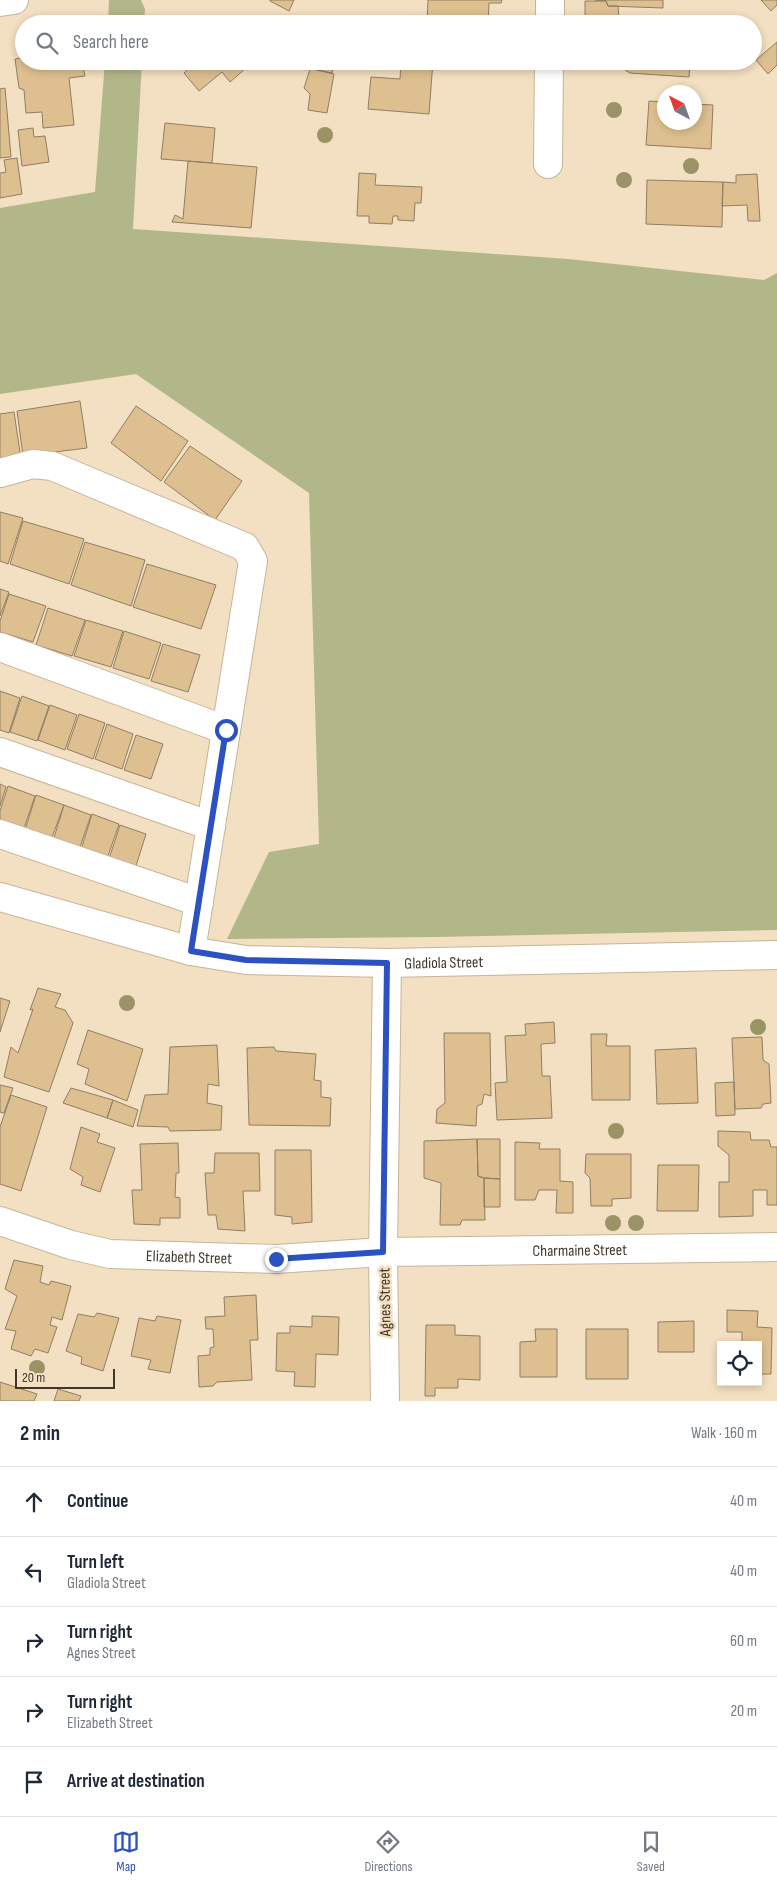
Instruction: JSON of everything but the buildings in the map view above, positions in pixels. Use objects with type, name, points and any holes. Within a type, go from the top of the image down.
[{"type":"street","points":[[0,2],[14,0]]},
{"type":"street","points":[[550,0],[550,15]]},
{"type":"street","points":[[548,164],[549,70]]},
{"type":"street","points":[[0,473],[33,464],[52,466],[245,547],[254,561],[191,951]]},
{"type":"street","points":[[0,647],[226,730]]},
{"type":"street","points":[[0,752],[211,826]]},
{"type":"street","points":[[0,834],[199,902]]},
{"type":"street","name":"Gladiola Street","points":[[0,897],[191,951],[246,960],[387,963],[777,955]]},
{"type":"street","name":"Agnes Street","points":[[385,1401],[383,1252],[387,963]]},
{"type":"street","name":"Elizabeth Street","points":[[0,1221],[70,1245],[110,1254],[276,1259],[383,1252]]},
{"type":"street","name":"Charmaine Street","points":[[383,1252],[777,1247]]},
{"type":"green space","points":[[109,0],[141,0],[145,9],[145,15],[108,15]]},
{"type":"green space","points":[[104,70],[142,70],[133,229],[568,259],[764,280],[777,273],[777,930],[227,939],[269,852],[319,844],[309,493],[136,374],[0,394],[0,208],[95,192]]},
{"type":"route","points":[[226,730],[191,951],[246,960],[387,963],[383,1252],[276,1259]]}]
